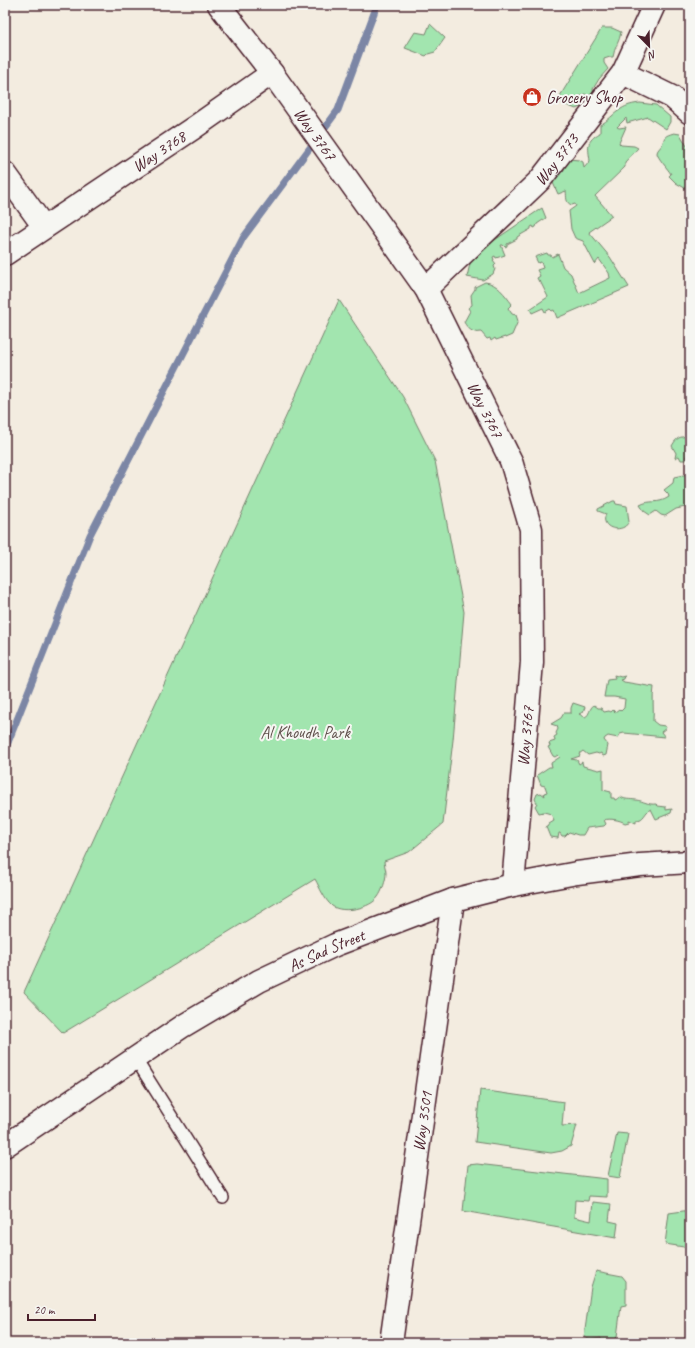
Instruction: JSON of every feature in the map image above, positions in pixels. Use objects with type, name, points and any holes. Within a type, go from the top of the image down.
[{"type":"street","name":"Way 3767","points":[[219,5],[272,73],[426,289],[511,461],[532,529],[532,662],[513,885]]},
{"type":"street","name":"Way 3773","points":[[426,289],[540,180],[623,72],[654,5]]},
{"type":"street","points":[[623,72],[672,97],[690,112]]},
{"type":"street","name":"Way 3768","points":[[5,254],[195,127],[272,73]]},
{"type":"street","points":[[5,173],[44,227]]},
{"type":"street","name":"As Sad Street","points":[[5,1146],[183,1026],[259,981],[336,944],[453,900],[513,885],[577,873],[640,865],[690,862]]},
{"type":"street","name":"Way 3501","points":[[391,1343],[453,900]]},
{"type":"lane","points":[[135,1058],[223,1198]]},
{"type":"green space","points":[[430,24],[445,38],[435,52],[426,56],[405,48],[415,32],[426,34]]},
{"type":"green space","points":[[602,28],[612,28],[621,32],[613,57],[604,59],[604,63],[608,69],[593,89],[594,96],[590,97],[585,94],[581,95],[580,101],[582,106],[576,109],[561,103],[560,96]]},
{"type":"green space","points":[[640,103],[656,105],[670,117],[670,122],[666,129],[648,117],[627,123],[626,118],[617,127],[626,127],[619,143],[621,145],[634,146],[638,148],[625,162],[625,167],[595,196],[612,216],[589,232],[610,257],[629,287],[557,318],[554,310],[552,311],[550,309],[545,312],[543,308],[532,313],[530,309],[548,297],[537,278],[540,276],[537,270],[543,268],[541,262],[538,263],[535,257],[547,253],[552,257],[558,254],[563,267],[571,274],[579,293],[610,278],[609,273],[599,259],[595,264],[583,241],[575,238],[571,229],[569,211],[576,206],[575,204],[572,205],[568,203],[566,191],[558,194],[550,176],[557,172],[562,172],[564,170],[564,164],[569,159],[583,162],[584,168],[590,161],[590,141],[600,133],[600,125],[623,108]]},
{"type":"green space","points":[[674,133],[680,134],[690,149],[690,191],[676,183],[669,176],[671,174],[657,155],[665,137]]},
{"type":"green space","points":[[542,208],[546,218],[537,224],[536,227],[531,227],[531,229],[517,237],[517,239],[507,244],[507,246],[505,247],[501,245],[505,255],[496,258],[495,256],[493,257],[496,264],[494,266],[495,269],[493,274],[483,280],[467,277],[471,259],[483,248]]},
{"type":"green space","points":[[485,282],[497,287],[504,293],[512,304],[508,308],[512,314],[516,315],[518,321],[512,335],[496,340],[495,338],[491,341],[490,338],[487,339],[481,332],[471,330],[464,322],[470,311],[468,308],[472,305],[471,295],[475,287]]},
{"type":"green space","name":"Al Khoudh Park","points":[[339,300],[403,397],[435,461],[464,612],[453,740],[443,824],[409,852],[384,861],[386,873],[384,886],[378,897],[369,904],[350,910],[343,910],[332,906],[322,893],[315,879],[63,1033],[24,992]]},
{"type":"green space","points":[[690,436],[690,455],[686,456],[686,460],[681,460],[679,456],[675,458],[676,453],[672,446],[674,443],[679,438]]},
{"type":"green space","points":[[688,474],[690,476],[690,506],[676,509],[665,516],[656,511],[650,515],[644,511],[640,505],[647,502],[661,501],[669,497],[664,490],[673,483],[674,477]]},
{"type":"green space","points":[[615,501],[616,504],[627,506],[629,522],[625,527],[617,529],[609,527],[605,522],[606,514],[598,511],[598,509]]},
{"type":"green space","points":[[614,675],[621,677],[625,676],[624,679],[621,680],[624,682],[654,687],[653,721],[658,725],[665,726],[666,728],[661,732],[665,737],[624,733],[620,734],[618,738],[608,736],[604,740],[608,745],[606,755],[603,756],[601,753],[596,753],[588,755],[583,751],[579,754],[580,756],[571,759],[577,760],[579,764],[582,762],[583,766],[599,770],[603,769],[603,790],[611,792],[611,798],[614,798],[615,800],[621,797],[656,804],[658,806],[666,807],[666,810],[672,809],[671,813],[656,819],[651,809],[641,819],[636,820],[636,823],[629,820],[629,822],[625,823],[606,819],[604,820],[606,824],[604,826],[587,828],[583,835],[569,832],[565,836],[562,836],[559,833],[558,838],[550,837],[546,827],[554,820],[551,814],[544,812],[539,813],[535,806],[537,803],[535,799],[537,794],[541,793],[545,796],[544,793],[547,792],[545,786],[541,785],[537,775],[549,767],[552,767],[551,763],[560,757],[558,755],[555,757],[553,756],[548,747],[550,746],[549,743],[555,741],[554,737],[557,735],[556,733],[558,729],[557,726],[551,724],[561,718],[564,713],[571,713],[573,703],[585,707],[583,712],[579,714],[585,717],[594,705],[601,708],[604,712],[611,712],[613,710],[615,712],[619,709],[621,711],[624,708],[625,699],[604,697],[607,680],[615,679]]},
{"type":"green space","points":[[480,1090],[564,1102],[562,1126],[577,1125],[571,1146],[562,1151],[551,1153],[475,1142]]},
{"type":"green space","points":[[617,1133],[628,1134],[620,1178],[608,1176]]},
{"type":"green space","points":[[477,1164],[607,1179],[607,1197],[589,1196],[588,1201],[575,1200],[574,1217],[591,1221],[593,1202],[611,1204],[609,1221],[618,1223],[616,1238],[463,1211],[468,1165]]},
{"type":"green space","points":[[690,1210],[690,1248],[665,1244],[669,1213]]},
{"type":"green space","points":[[596,1271],[622,1276],[626,1281],[626,1305],[621,1306],[617,1337],[611,1343],[600,1343],[601,1338],[590,1340],[584,1337],[591,1287]]},
{"type":"waterway","points":[[5,750],[90,535],[243,238],[338,110],[377,5]]},
{"type":"place","name":"Grocery Shop","points":[[532,97]]}]
